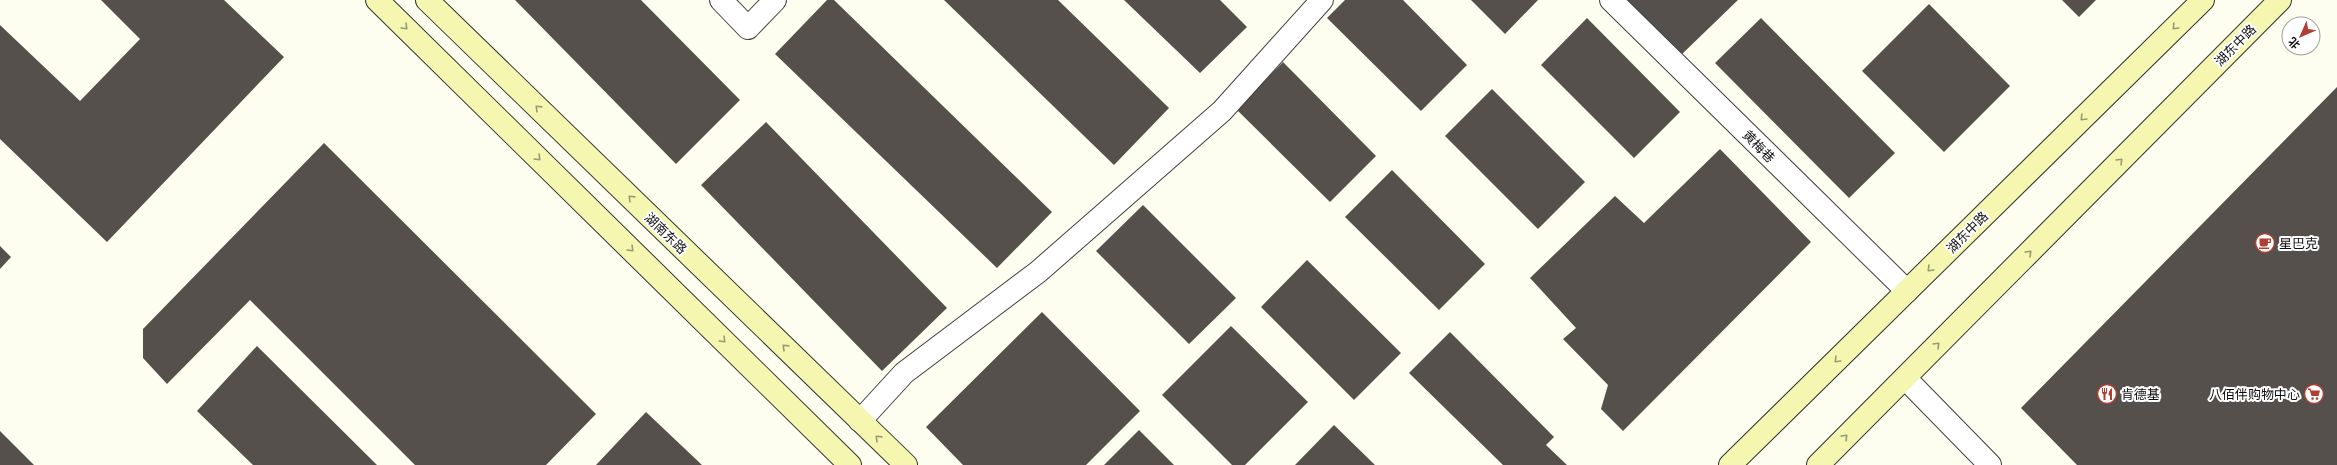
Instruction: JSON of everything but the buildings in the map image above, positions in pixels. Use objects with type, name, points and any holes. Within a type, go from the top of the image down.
[{"type":"main road","points":[[377,0],[850,465]]},
{"type":"main road","name":"湖南东路","points":[[427,0],[906,465]]},
{"type":"main road","name":"湖东中路","points":[[1730,465],[2203,0]]},
{"type":"main road","name":"湖东中路","points":[[1818,465],[2280,0]]},
{"type":"street","points":[[721,0],[748,28],[775,0]]},
{"type":"street","points":[[860,421],[904,373],[1038,272],[1222,111],[1322,0]]},
{"type":"street","name":"黄梅巷","points":[[1612,0],[1907,291]]},
{"type":"street","points":[[1905,378],[1990,465]]},
{"type":"place","name":"星巴克","points":[[2265,243]]},
{"type":"place","name":"肯德基","points":[[2107,394]]},
{"type":"place","name":"八佰伴购物中心","points":[[2314,394]]}]
